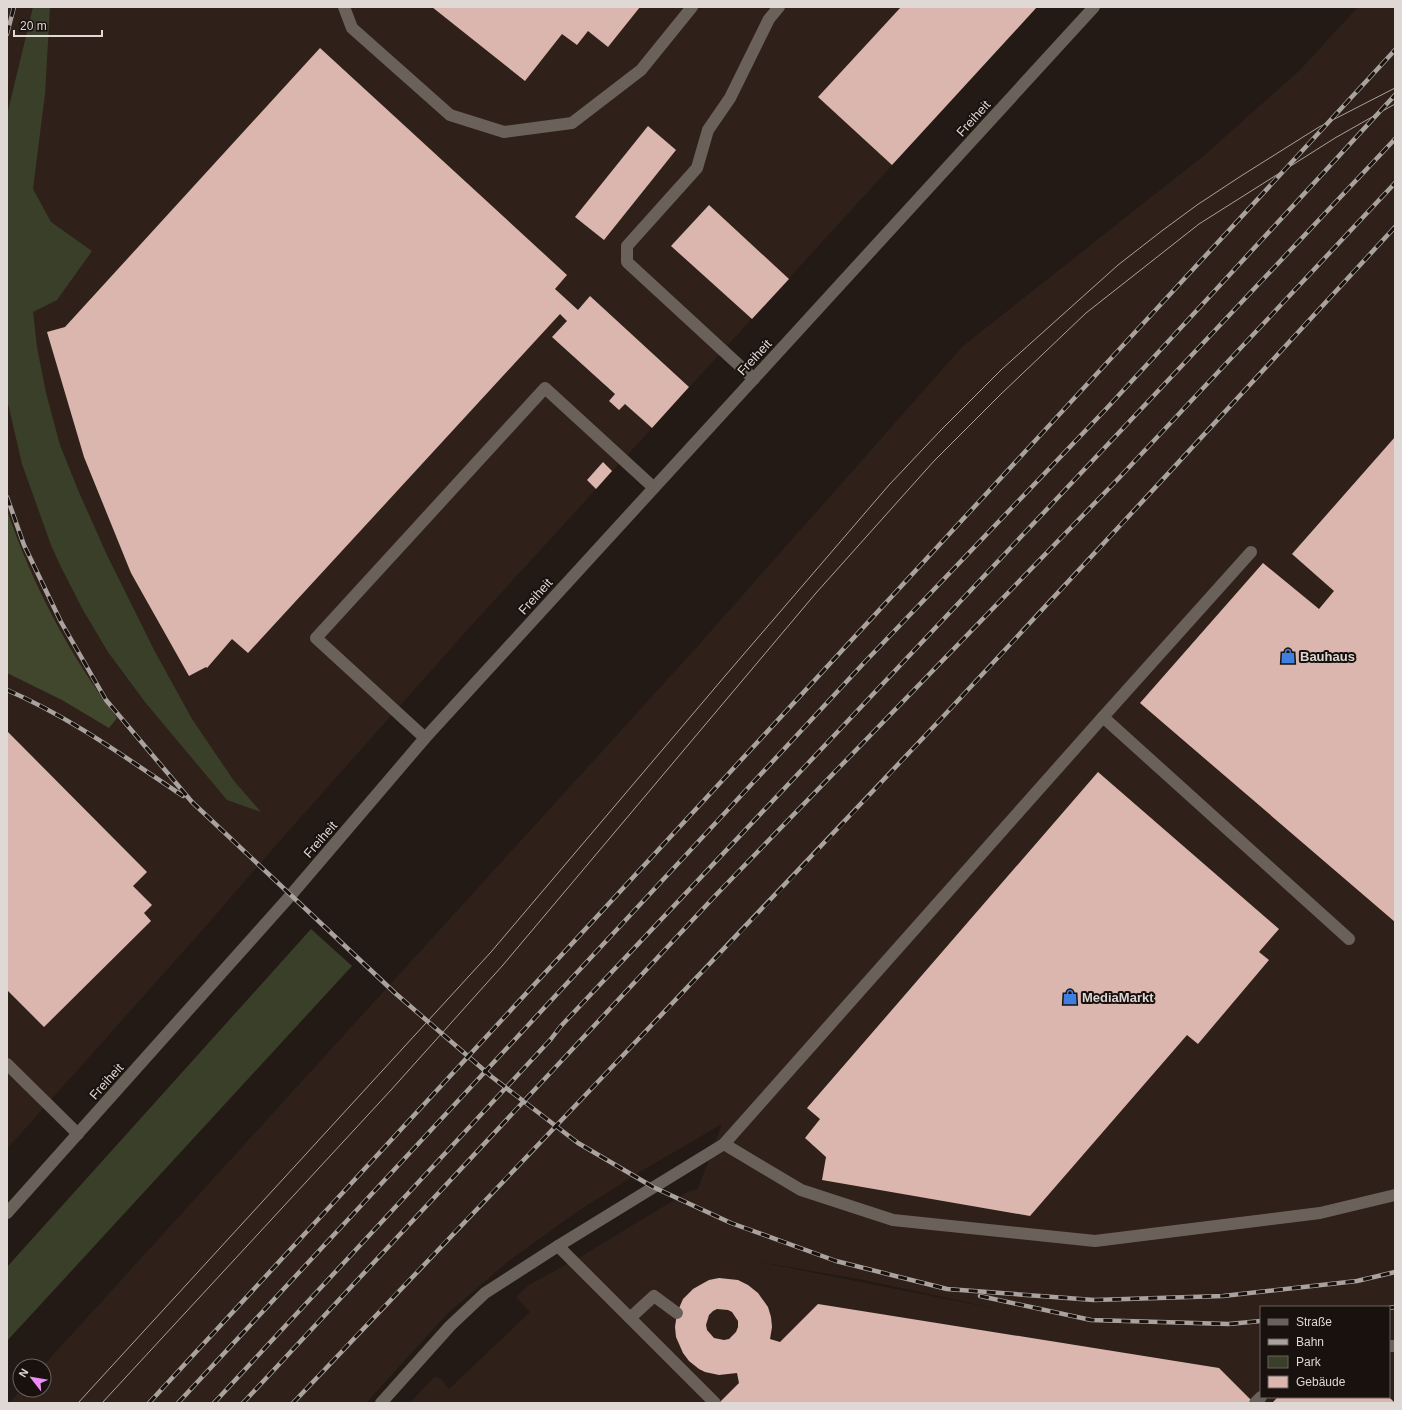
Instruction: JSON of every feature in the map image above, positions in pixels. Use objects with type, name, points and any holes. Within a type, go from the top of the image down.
[{"type":"street","points":[[344,7],[352,28],[450,115],[504,132],[572,123],[641,70],[692,7]]},
{"type":"street","points":[[754,379],[627,262],[627,246],[697,168],[708,130],[730,98],[769,19],[779,7]]},
{"type":"street","name":"Freiheit","points":[[7,1213],[290,895],[425,738],[653,487],[754,379],[1094,7]]},
{"type":"street","points":[[425,738],[316,638],[545,388],[653,487]]},
{"type":"street","points":[[381,1403],[450,1326],[485,1293],[558,1246],[724,1144],[1251,552]]},
{"type":"street","points":[[1103,717],[1349,939]]},
{"type":"street","points":[[7,1064],[78,1134]]},
{"type":"street","points":[[724,1144],[801,1190],[893,1220],[1095,1241],[1320,1213],[1395,1195]]},
{"type":"street","points":[[558,1246],[715,1403]]},
{"type":"street","points":[[630,1318],[654,1296],[677,1313]]},
{"type":"shaded area","points":[[7,7],[1037,7],[470,627],[7,1149]]},
{"type":"shaded area","points":[[1358,7],[1395,7],[1395,1403],[410,1403],[434,1377],[441,1379],[449,1389],[530,1312],[516,1297],[529,1285],[582,1256],[689,1191],[698,1189],[722,1124],[643,1170],[578,1211],[510,1260],[447,1314],[366,1403],[9,1403],[14,1398],[52,1398],[52,1358],[50,1358],[696,648],[963,346],[1207,153],[1299,71]],"holes":[[[751,1260],[864,1280],[1007,1311]]]},
{"type":"green space","points":[[33,7],[50,7],[45,94],[33,189],[51,222],[92,251],[57,300],[33,312],[37,347],[46,393],[60,445],[106,553],[154,650],[192,719],[234,781],[261,812],[227,800],[145,702],[108,652],[83,610],[61,567],[51,545],[22,464],[7,399],[7,115]]},
{"type":"green space","points":[[7,510],[40,592],[68,644],[117,718],[109,728],[62,700],[7,673]]},
{"type":"green space","points":[[311,929],[352,966],[7,1341],[7,1267]]},
{"type":"building","points":[[432,7],[640,7],[608,47],[588,31],[577,45],[562,34],[525,81]]},
{"type":"building","points":[[901,7],[1037,7],[892,165],[818,97]]},
{"type":"building","points":[[320,48],[567,275],[555,289],[578,310],[590,296],[689,387],[652,428],[625,404],[619,410],[609,401],[615,394],[552,337],[567,321],[560,314],[248,653],[232,639],[207,668],[206,667],[189,676],[131,573],[84,457],[47,332],[65,327]]},
{"type":"building","points":[[648,126],[676,150],[604,240],[575,217]]},
{"type":"building","points":[[709,205],[789,279],[752,319],[671,246]]},
{"type":"building","name":"Bauhaus","points":[[1395,437],[1395,922],[1140,703],[1263,563],[1319,609],[1334,591],[1292,554]]},
{"type":"building","points":[[603,462],[612,471],[596,489],[587,480]]},
{"type":"building","points":[[7,731],[147,872],[133,886],[152,905],[144,913],[151,921],[44,1027],[7,990]]},
{"type":"building","name":"MediaMarkt","points":[[1098,772],[1279,929],[1259,952],[1269,960],[1198,1044],[1187,1035],[1030,1216],[822,1180],[826,1157],[805,1138],[820,1119],[807,1108]]},
{"type":"building","points":[[719,1278],[738,1280],[748,1285],[758,1293],[768,1307],[771,1317],[772,1327],[770,1339],[780,1342],[818,1304],[1219,1368],[1254,1403],[719,1403],[739,1383],[737,1373],[719,1375],[699,1369],[689,1361],[683,1353],[676,1337],[675,1327],[677,1313],[683,1299],[693,1289],[709,1280]],"holes":[[[717,1309],[732,1312],[738,1321],[736,1332],[729,1339],[724,1340],[714,1338],[707,1330],[706,1325],[709,1315]]]},
{"type":"building","points":[[1277,1398],[1390,1398],[1395,1403],[1272,1403]]},
{"type":"tram line","points":[[78,1403],[491,952],[889,485],[1002,369],[1118,265],[1197,205],[1319,127],[1395,88]]},
{"type":"tram line","points":[[102,1403],[391,1090],[503,965],[816,593],[934,461],[1000,395],[1086,313],[1199,224],[1335,138],[1395,104]]},
{"type":"railway","points":[[7,34],[14,7]]},
{"type":"railway","points":[[149,1403],[1395,50]]},
{"type":"railway","points":[[178,1403],[862,665],[1107,408],[1395,95]]},
{"type":"railway","points":[[214,1403],[551,1039],[561,1026],[1395,139]]},
{"type":"railway","points":[[243,1403],[714,897],[1118,479],[1395,183]]},
{"type":"railway","points":[[293,1403],[939,721],[1395,227]]},
{"type":"railway","points":[[7,497],[24,545],[61,622],[106,700],[192,802],[395,993],[492,1077],[578,1143],[653,1187],[731,1223],[836,1261],[947,1289],[1094,1300],[1223,1296],[1357,1281],[1395,1272]]},
{"type":"railway","points":[[7,690],[75,725],[183,796]]},
{"type":"railway","points":[[980,1296],[1091,1320],[1229,1324],[1260,1321]]},
{"type":"railway","points":[[1390,1308],[1395,1307]]},
{"type":"place","name":"Bauhaus","points":[[1288,656]]},
{"type":"place","name":"MediaMarkt","points":[[1070,997]]}]
